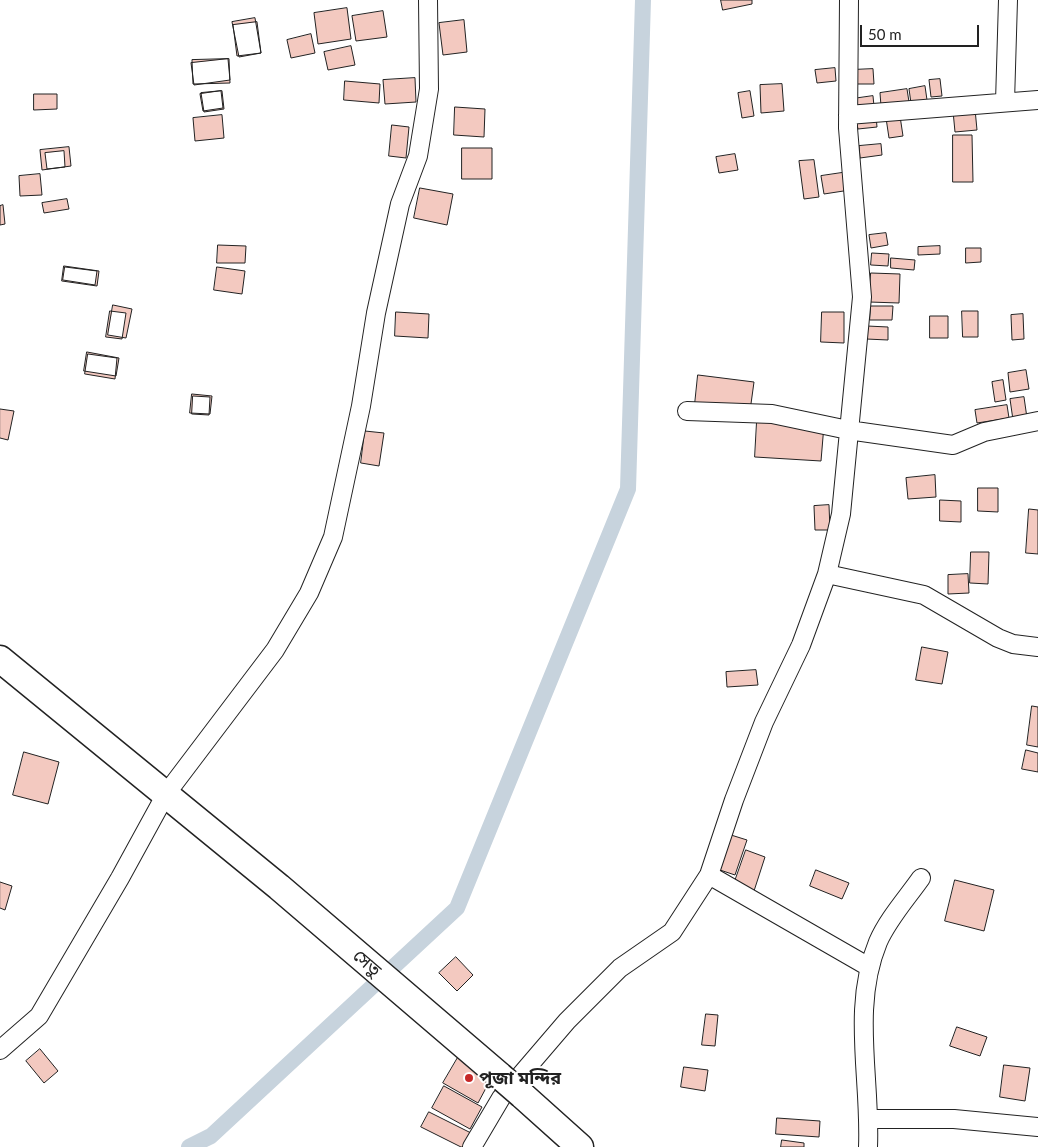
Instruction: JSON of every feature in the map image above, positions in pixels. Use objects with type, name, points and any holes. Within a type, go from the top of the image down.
[{"type":"highway","name":"সেতু","points":[[2,666],[166,794],[279,888],[500,1076],[580,1147]]},
{"type":"street","points":[[0,1050],[39,1016],[120,878],[166,794],[275,650],[309,593],[333,537],[361,406],[376,313],[400,204],[418,156],[429,89],[428,0]]},
{"type":"street","points":[[472,1147],[501,1098],[567,1021],[620,968],[672,932],[709,875],[734,800],[764,722],[801,645],[828,574],[841,514],[862,297],[848,115],[849,0]]},
{"type":"street","points":[[1005,102],[1008,0]]},
{"type":"street","points":[[848,115],[1038,100]]},
{"type":"street","points":[[687,412],[772,414],[848,430],[953,445],[984,432],[1038,420]]},
{"type":"street","points":[[828,574],[924,595],[998,638],[1014,644],[1038,648]]},
{"type":"street","points":[[709,875],[869,967]]},
{"type":"street","points":[[868,1147],[870,1119],[863,1048],[869,967],[879,940],[921,878]]},
{"type":"street","points":[[870,1119],[954,1119],[1038,1127]]},
{"type":"building","points":[[721,0],[752,0],[752,4],[723,10]]},
{"type":"building","points":[[347,8],[351,39],[318,44],[314,13]]},
{"type":"building","points":[[383,11],[387,37],[356,41],[352,16]]},
{"type":"building","points":[[255,18],[261,53],[239,57],[232,22]]},
{"type":"building","points":[[464,20],[467,52],[443,55],[439,23]]},
{"type":"building","points":[[257,22],[261,53],[237,56],[233,25]]},
{"type":"building","points":[[311,34],[315,53],[291,58],[287,40]]},
{"type":"building","points":[[351,46],[355,65],[328,70],[324,52]]},
{"type":"building","points":[[228,59],[230,80],[194,85],[191,63]]},
{"type":"building","points":[[229,59],[230,83],[193,84],[192,60]]},
{"type":"building","points":[[835,68],[836,81],[817,83],[815,70]]},
{"type":"building","points":[[873,69],[874,84],[852,84],[851,70]]},
{"type":"building","points":[[415,78],[416,102],[385,104],[383,80]]},
{"type":"building","points":[[940,79],[942,96],[931,97],[929,80]]},
{"type":"building","points":[[345,81],[380,84],[379,103],[344,100]]},
{"type":"building","points":[[782,84],[784,111],[761,113],[760,85]]},
{"type":"building","points":[[925,86],[927,100],[911,103],[909,89]]},
{"type":"building","points":[[907,89],[909,102],[881,106],[880,93]]},
{"type":"building","points":[[221,91],[223,108],[203,111],[200,94]]},
{"type":"building","points":[[222,91],[224,109],[204,112],[201,93]]},
{"type":"building","points":[[750,91],[754,116],[742,118],[738,93]]},
{"type":"building","points":[[34,94],[57,94],[57,109],[34,110]]},
{"type":"building","points":[[873,96],[874,106],[854,110],[852,99]]},
{"type":"building","points":[[455,107],[485,109],[484,137],[454,135]]},
{"type":"building","points":[[975,109],[977,130],[955,132],[953,111]]},
{"type":"building","points":[[222,115],[224,138],[195,141],[193,118]]},
{"type":"building","points":[[876,116],[877,127],[858,129],[856,119]]},
{"type":"building","points":[[900,116],[903,136],[889,138],[886,118]]},
{"type":"building","points":[[392,125],[409,127],[406,158],[389,156]]},
{"type":"building","points":[[953,135],[972,135],[973,182],[953,182]]},
{"type":"building","points":[[881,144],[882,155],[860,158],[859,146]]},
{"type":"building","points":[[69,147],[71,166],[42,170],[40,150]]},
{"type":"building","points":[[462,148],[492,148],[492,179],[462,179]]},
{"type":"building","points":[[64,151],[65,167],[47,169],[45,153]]},
{"type":"building","points":[[735,154],[738,170],[719,173],[716,157]]},
{"type":"building","points":[[814,160],[819,197],[804,199],[799,161]]},
{"type":"building","points":[[848,172],[850,190],[824,194],[821,176]]},
{"type":"building","points":[[40,174],[42,195],[20,196],[19,176]]},
{"type":"building","points":[[420,188],[453,194],[447,225],[414,218]]},
{"type":"building","points":[[67,199],[69,209],[44,213],[42,203]]},
{"type":"building","points":[[3,205],[5,224],[0,225],[0,206]]},
{"type":"building","points":[[886,233],[888,245],[871,248],[869,235]]},
{"type":"building","points":[[218,245],[246,246],[245,263],[217,263]]},
{"type":"building","points":[[940,246],[940,254],[918,255],[918,247]]},
{"type":"building","points":[[966,248],[981,248],[981,262],[966,263]]},
{"type":"building","points":[[872,253],[889,254],[888,266],[871,265]]},
{"type":"building","points":[[891,258],[915,260],[914,270],[891,268]]},
{"type":"building","points":[[64,266],[99,271],[97,286],[62,281]]},
{"type":"building","points":[[65,267],[97,271],[95,285],[63,280]]},
{"type":"building","points":[[217,267],[245,271],[242,294],[214,290]]},
{"type":"building","points":[[871,273],[900,274],[899,303],[869,302]]},
{"type":"building","points":[[113,305],[132,309],[126,338],[108,335]]},
{"type":"building","points":[[871,306],[893,306],[892,320],[870,320]]},
{"type":"building","points":[[110,311],[126,313],[122,339],[106,337]]},
{"type":"building","points":[[962,311],[978,311],[978,337],[963,337]]},
{"type":"building","points":[[396,312],[429,314],[428,338],[395,336]]},
{"type":"building","points":[[822,312],[844,312],[844,343],[821,342]]},
{"type":"building","points":[[1023,314],[1024,339],[1012,340],[1011,315]]},
{"type":"building","points":[[930,316],[948,316],[948,338],[930,338]]},
{"type":"building","points":[[867,326],[888,327],[888,340],[866,339]]},
{"type":"building","points":[[87,352],[119,358],[116,376],[84,371]]},
{"type":"building","points":[[88,354],[117,358],[115,379],[85,374]]},
{"type":"building","points":[[1026,370],[1029,389],[1010,392],[1008,373]]},
{"type":"building","points":[[698,375],[754,382],[750,411],[695,404]]},
{"type":"building","points":[[1003,380],[1006,400],[995,402],[992,382]]},
{"type":"building","points":[[192,394],[212,396],[210,414],[190,413]]},
{"type":"building","points":[[193,396],[210,397],[209,415],[192,414]]},
{"type":"building","points":[[1024,397],[1027,418],[1013,420],[1010,399]]},
{"type":"building","points":[[1007,405],[1009,418],[977,423],[975,410]]},
{"type":"building","points":[[0,409],[14,411],[8,440],[0,438]]},
{"type":"building","points":[[757,421],[824,425],[821,461],[755,457]]},
{"type":"building","points":[[365,431],[384,433],[379,466],[361,463]]},
{"type":"building","points":[[935,475],[936,497],[908,499],[906,478]]},
{"type":"building","points":[[978,488],[998,488],[998,512],[978,511]]},
{"type":"building","points":[[940,500],[961,501],[961,522],[940,521]]},
{"type":"building","points":[[829,505],[830,530],[815,530],[814,506]]},
{"type":"building","points":[[1029,509],[1038,510],[1038,554],[1026,553]]},
{"type":"building","points":[[971,552],[989,552],[988,584],[970,583]]},
{"type":"building","points":[[968,574],[969,593],[948,594],[948,575]]},
{"type":"building","points":[[922,647],[948,652],[942,684],[916,680]]},
{"type":"building","points":[[756,670],[758,685],[727,687],[726,672]]},
{"type":"building","points":[[1032,706],[1038,707],[1038,747],[1027,745]]},
{"type":"building","points":[[1026,750],[1038,753],[1038,772],[1022,769]]},
{"type":"building","points":[[24,752],[59,762],[48,804],[13,795]]},
{"type":"building","points":[[731,835],[747,840],[735,875],[720,870]]},
{"type":"building","points":[[746,850],[765,857],[754,891],[734,884]]},
{"type":"building","points":[[816,870],[849,883],[842,899],[810,886]]},
{"type":"building","points":[[955,880],[994,890],[984,931],[945,921]]},
{"type":"building","points":[[0,882],[12,886],[5,910],[0,908]]},
{"type":"building","points":[[456,957],[473,975],[457,991],[439,973]]},
{"type":"building","points":[[706,1014],[718,1015],[715,1046],[702,1045]]},
{"type":"building","points":[[957,1027],[987,1037],[980,1056],[950,1046]]},
{"type":"building","points":[[40,1049],[58,1071],[44,1083],[26,1061]]},
{"type":"building","name":"পূজা মন্দির","points":[[460,1054],[494,1073],[478,1103],[443,1083]]},
{"type":"building","points":[[1004,1065],[1030,1068],[1025,1101],[1000,1097]]},
{"type":"building","points":[[684,1067],[708,1070],[705,1091],[681,1087]]},
{"type":"building","points":[[444,1086],[482,1107],[470,1129],[432,1108]]},
{"type":"building","points":[[429,1112],[475,1135],[469,1147],[461,1147],[421,1127]]},
{"type":"building","points":[[777,1118],[820,1121],[819,1137],[776,1134]]},
{"type":"building","points":[[782,1140],[804,1143],[804,1147],[781,1147]]},
{"type":"waterway","points":[[189,1147],[211,1136],[457,908],[628,489],[643,0]]},
{"type":"place","name":"পূজা মন্দির","points":[[469,1078]]}]
